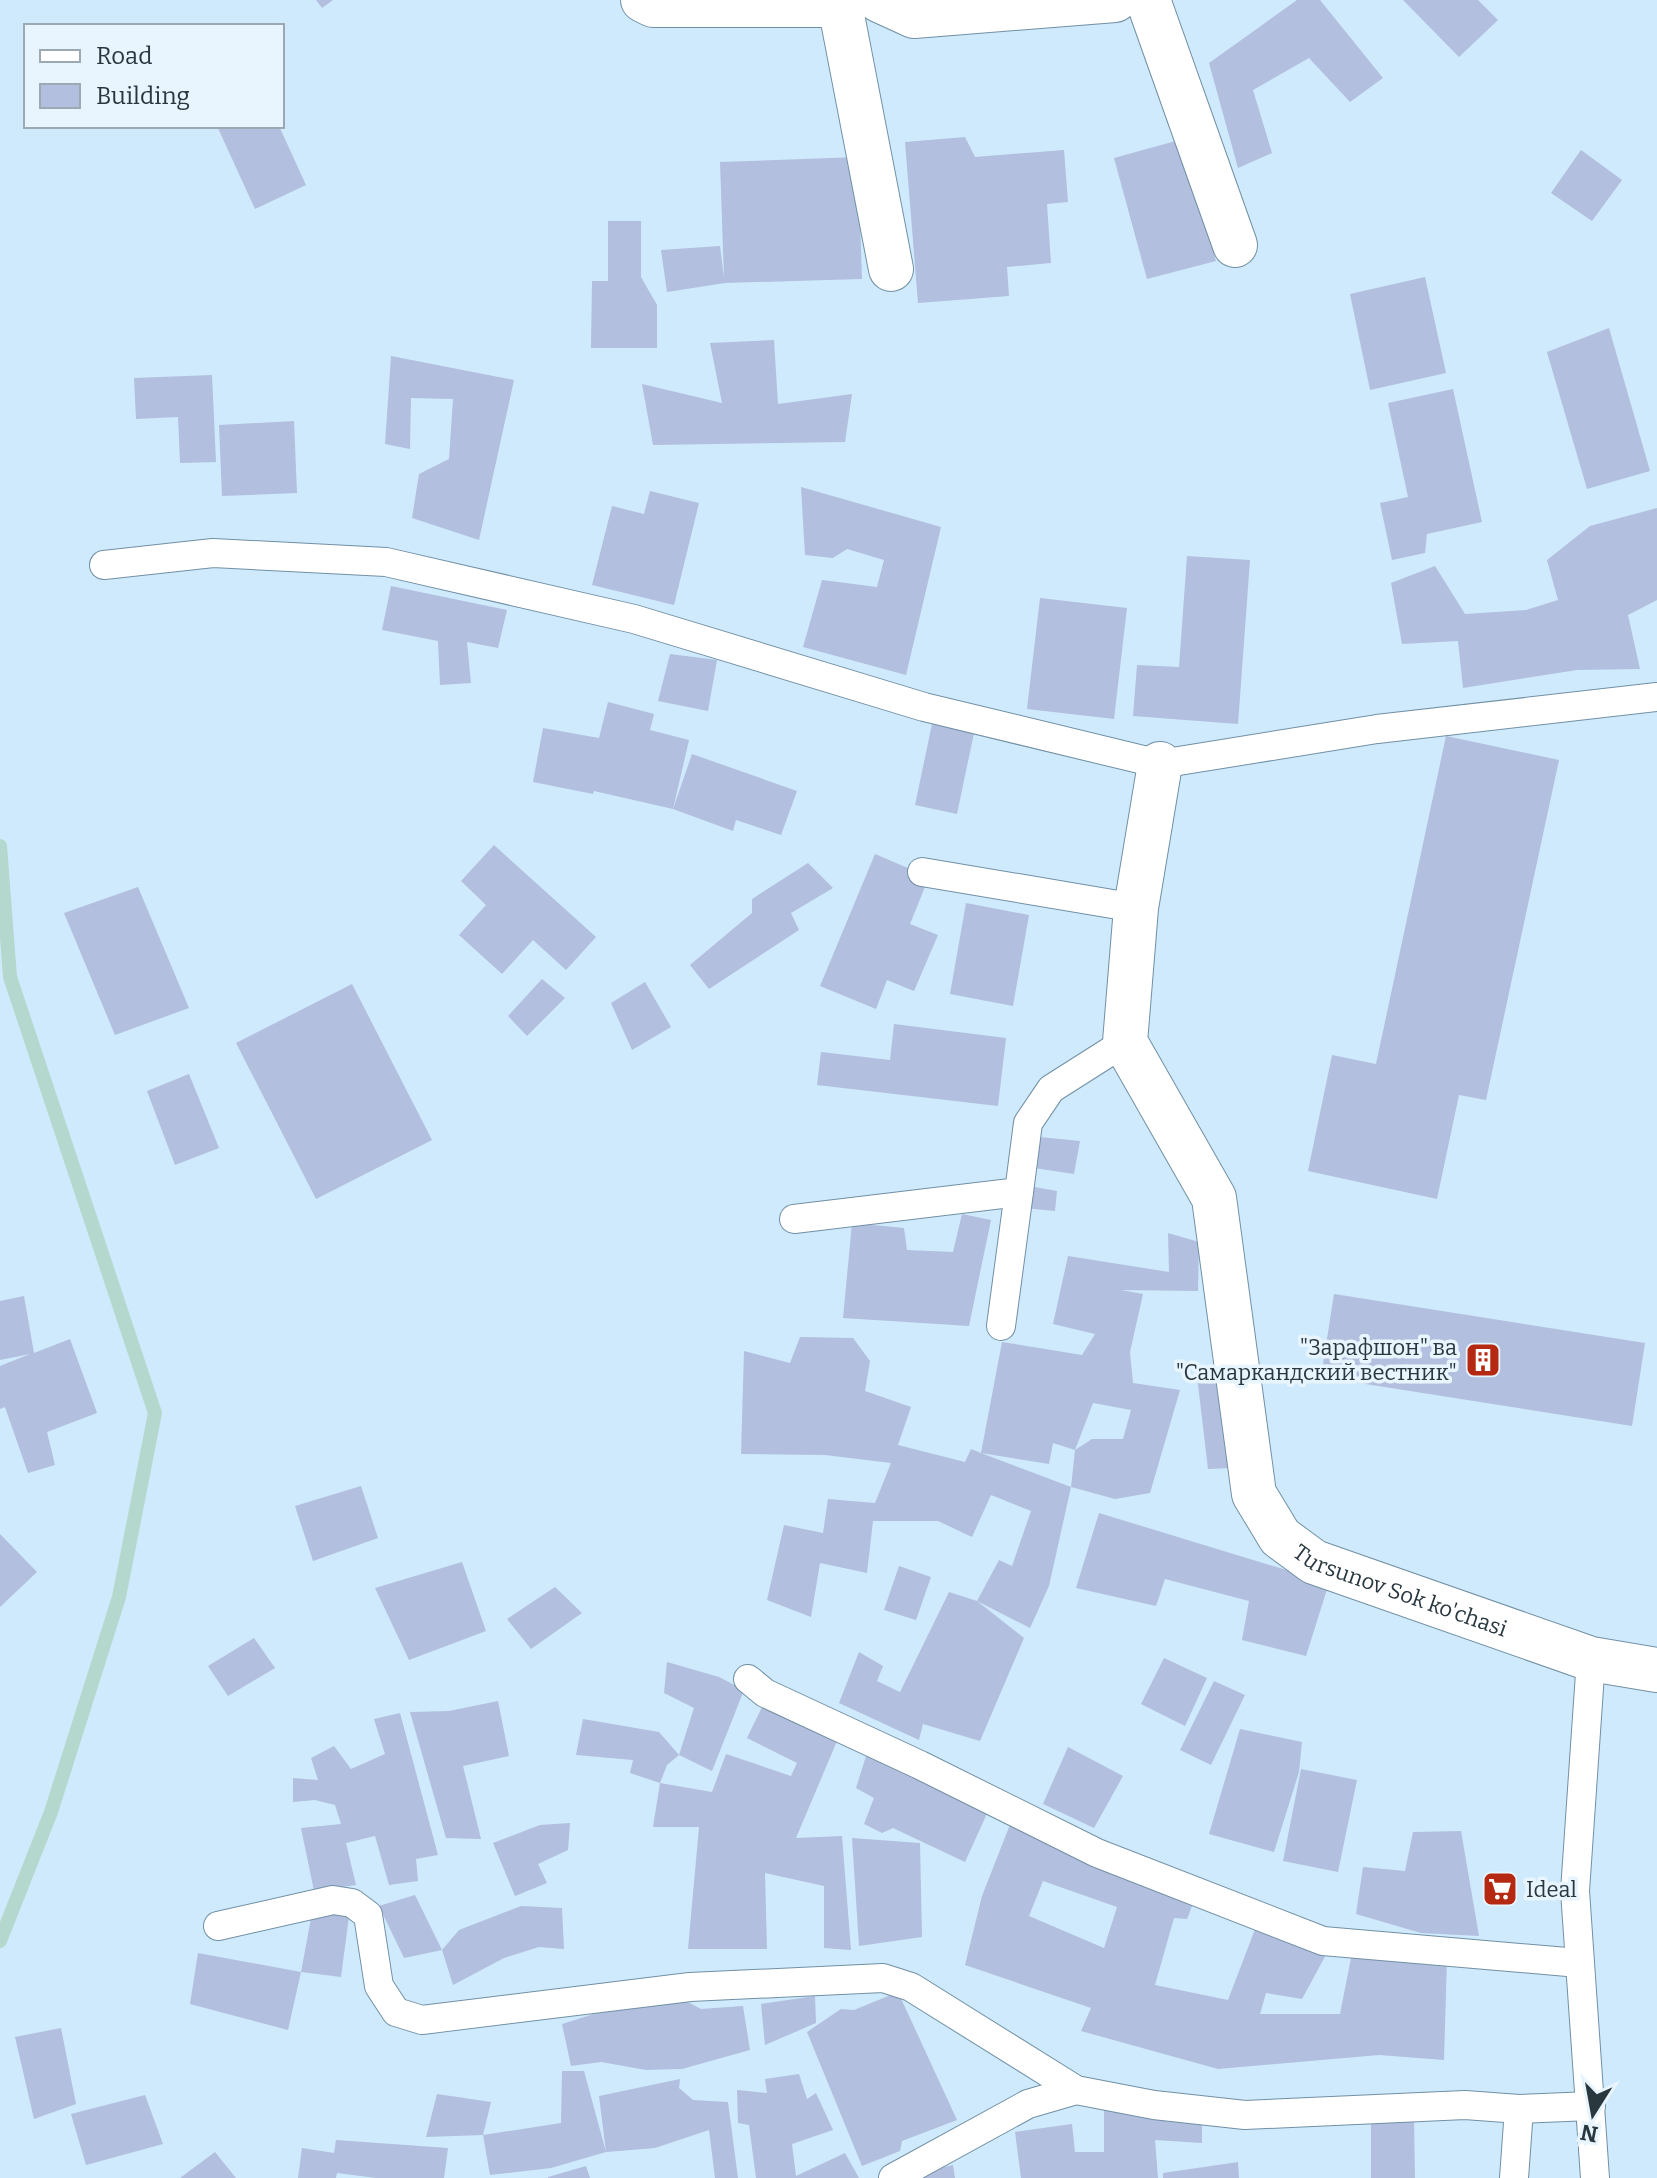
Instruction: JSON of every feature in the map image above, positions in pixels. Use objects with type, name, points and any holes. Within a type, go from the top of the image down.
[{"type":"street","points":[[643,0],[653,5],[857,2],[914,16],[1115,0]]},
{"type":"street","points":[[1148,0],[1235,245]]},
{"type":"street","points":[[857,2],[891,269]]},
{"type":"street","points":[[1125,1042],[1136,908],[1160,764]]},
{"type":"street","name":"Tursunov Sok ko'chasi","points":[[1125,1042],[1214,1198],[1254,1494],[1280,1537],[1314,1562],[1369,1584],[1591,1659],[1657,1670]]},
{"type":"lane","points":[[104,565],[213,553],[386,562],[634,619],[924,707],[1160,764],[1377,729],[1657,697]]},
{"type":"lane","points":[[922,872],[1136,908]]},
{"type":"lane","points":[[1001,1326],[1028,1123],[1051,1089],[1125,1042]]},
{"type":"lane","points":[[794,1219],[1019,1192]]},
{"type":"lane","points":[[1591,1659],[1575,1891],[1595,2178]]},
{"type":"lane","points":[[748,1679],[765,1693],[920,1765],[1097,1853],[1323,1941],[1579,1963]]},
{"type":"lane","points":[[218,1926],[333,1900],[352,1903],[368,1915],[379,1986],[396,2012],[422,2020],[690,1987],[883,1978],[911,1987],[1076,2090],[1154,2105],[1245,2115],[1465,2105],[1519,2109],[1591,2106]]},
{"type":"lane","points":[[893,2178],[1028,2104],[1076,2090]]},
{"type":"lane","points":[[1514,2178],[1519,2109]]},
{"type":"building","points":[[316,0],[333,0],[322,8]]},
{"type":"building","points":[[1297,0],[1320,0],[1383,78],[1350,102],[1309,58],[1253,90],[1272,153],[1238,168],[1209,63]]},
{"type":"building","points":[[1403,0],[1478,0],[1498,20],[1459,57]]},
{"type":"building","points":[[218,128],[280,128],[306,185],[255,209]]},
{"type":"building","points":[[965,137],[975,157],[1064,150],[1068,202],[1047,204],[1051,263],[1007,267],[1009,296],[918,303],[905,142]]},
{"type":"building","points":[[1183,139],[1216,261],[1147,279],[1114,158]]},
{"type":"building","points":[[1581,150],[1622,180],[1592,221],[1551,193]]},
{"type":"building","points":[[858,157],[862,279],[725,283],[667,292],[661,250],[720,246],[724,278],[720,162]]},
{"type":"building","points":[[608,221],[641,221],[641,277],[657,305],[657,348],[591,348],[592,281],[608,281]]},
{"type":"building","points":[[1425,277],[1446,373],[1370,390],[1350,294]]},
{"type":"building","points":[[1609,328],[1650,471],[1587,489],[1547,352]]},
{"type":"building","points":[[774,340],[778,404],[852,394],[845,442],[653,445],[642,384],[722,403],[710,343]]},
{"type":"building","points":[[391,356],[514,380],[479,540],[412,518],[419,474],[449,459],[453,399],[411,398],[410,449],[385,444]]},
{"type":"building","points":[[212,375],[216,462],[180,463],[178,417],[136,419],[134,378]]},
{"type":"building","points":[[1453,389],[1482,522],[1427,534],[1425,553],[1392,560],[1380,503],[1408,497],[1388,403]]},
{"type":"building","points":[[294,421],[297,493],[222,496],[219,425]]},
{"type":"building","points":[[801,487],[941,527],[906,675],[803,647],[822,580],[877,587],[884,560],[847,549],[833,558],[805,555]]},
{"type":"building","points":[[650,491],[699,503],[674,605],[592,585],[612,506],[644,514]]},
{"type":"building","points":[[1657,508],[1657,600],[1628,615],[1640,669],[1577,670],[1463,688],[1458,641],[1402,644],[1391,583],[1435,566],[1465,614],[1526,610],[1558,600],[1547,560],[1590,526]]},
{"type":"building","points":[[1187,556],[1250,560],[1238,724],[1133,716],[1137,665],[1179,667]]},
{"type":"building","points":[[391,586],[507,610],[498,648],[467,642],[471,683],[440,685],[438,641],[382,630]]},
{"type":"building","points":[[1040,598],[1127,608],[1114,719],[1027,709]]},
{"type":"building","points":[[670,654],[717,660],[708,711],[658,701]]},
{"type":"building","points":[[608,702],[654,714],[650,730],[689,740],[673,809],[594,791],[593,794],[533,782],[543,728],[599,738]]},
{"type":"building","points":[[932,724],[974,733],[957,814],[915,805]]},
{"type":"building","points":[[1446,736],[1559,760],[1486,1100],[1459,1095],[1437,1199],[1308,1171],[1332,1055],[1376,1064]]},
{"type":"building","points":[[692,754],[797,791],[781,835],[736,820],[733,831],[673,809]]},
{"type":"building","points":[[494,845],[596,937],[566,970],[533,940],[502,974],[459,935],[486,905],[461,881]]},
{"type":"building","points":[[875,854],[929,877],[910,924],[938,935],[914,991],[887,980],[876,1009],[820,986]]},
{"type":"building","points":[[808,863],[833,888],[791,913],[799,930],[709,989],[690,965],[752,913],[752,899]]},
{"type":"building","points":[[138,887],[189,1008],[115,1035],[64,913]]},
{"type":"building","points":[[966,903],[1029,915],[1013,1006],[950,994]]},
{"type":"building","points":[[542,979],[565,998],[527,1036],[508,1016]]},
{"type":"building","points":[[645,982],[671,1027],[632,1050],[611,1003]]},
{"type":"building","points":[[352,984],[432,1140],[316,1199],[236,1043]]},
{"type":"building","points":[[894,1024],[1006,1038],[998,1106],[817,1085],[821,1052],[890,1060]]},
{"type":"building","points":[[189,1074],[219,1148],[175,1165],[147,1091]]},
{"type":"building","points":[[1040,1137],[1080,1141],[1074,1174],[1034,1168]]},
{"type":"building","points":[[1029,1186],[1057,1191],[1055,1211],[1024,1208]]},
{"type":"building","points":[[962,1214],[991,1220],[969,1326],[843,1318],[852,1223],[904,1228],[907,1250],[953,1252]]},
{"type":"building","points":[[1168,1233],[1199,1242],[1198,1291],[1121,1290],[1143,1294],[1130,1352],[1133,1383],[1180,1390],[1150,1493],[1115,1499],[1071,1487],[1075,1450],[1053,1443],[1049,1464],[981,1453],[1002,1342],[1082,1355],[1095,1334],[1053,1324],[1068,1256],[1169,1272]],"holes":[[[1093,1403],[1131,1410],[1123,1439],[1092,1439],[1075,1450]]]},
{"type":"building","name":"\"Зарафшон\" ва \"Самаркандский вестник\"","points":[[1334,1294],[1645,1343],[1632,1426],[1321,1377]]},
{"type":"building","points":[[24,1296],[34,1353],[70,1339],[97,1413],[47,1432],[55,1465],[28,1473],[5,1407],[0,1409],[0,1366],[30,1354],[0,1360],[0,1301]]},
{"type":"building","points":[[800,1337],[853,1338],[870,1361],[865,1391],[911,1407],[898,1445],[965,1462],[971,1449],[1071,1487],[1049,1586],[1030,1628],[977,1601],[999,1560],[1012,1566],[1031,1511],[991,1495],[972,1537],[938,1521],[873,1521],[867,1573],[820,1563],[811,1617],[767,1600],[784,1525],[823,1533],[828,1499],[875,1503],[891,1463],[825,1455],[741,1454],[744,1351],[790,1363]]},
{"type":"building","points":[[1224,1371],[1233,1468],[1208,1469],[1197,1376]]},
{"type":"building","points":[[361,1486],[378,1538],[313,1561],[295,1506]]},
{"type":"building","points":[[1099,1513],[1329,1583],[1306,1656],[1242,1640],[1249,1601],[1165,1579],[1156,1606],[1076,1588]]},
{"type":"building","points":[[0,1534],[37,1572],[0,1607]]},
{"type":"building","points":[[462,1562],[486,1631],[409,1660],[375,1588]]},
{"type":"building","points":[[899,1566],[931,1577],[916,1620],[884,1610]]},
{"type":"building","points":[[555,1587],[582,1613],[531,1649],[507,1619]]},
{"type":"building","points":[[949,1592],[977,1601],[1024,1638],[980,1741],[923,1724],[919,1740],[839,1703],[859,1652],[883,1666],[877,1681],[900,1692]]},
{"type":"building","points":[[254,1638],[275,1668],[228,1696],[208,1666]]},
{"type":"building","points":[[1164,1658],[1207,1678],[1185,1726],[1141,1704]]},
{"type":"building","points":[[667,1662],[719,1677],[744,1690],[712,1771],[679,1755],[694,1708],[664,1693]]},
{"type":"building","points":[[1214,1681],[1245,1695],[1211,1765],[1180,1750]]},
{"type":"building","points":[[498,1701],[509,1756],[463,1766],[481,1839],[446,1838],[410,1712],[449,1711]]},
{"type":"building","points":[[765,1701],[840,1734],[796,1838],[842,1836],[851,1950],[824,1948],[824,1886],[765,1873],[767,1949],[688,1949],[699,1827],[653,1827],[660,1783],[712,1792],[726,1754],[791,1776],[797,1763],[747,1738]]},
{"type":"building","points":[[400,1713],[438,1855],[416,1859],[418,1881],[389,1885],[375,1836],[346,1843],[356,1885],[314,1891],[301,1828],[341,1824],[335,1805],[315,1800],[293,1802],[293,1778],[318,1780],[311,1758],[334,1746],[351,1769],[385,1754],[374,1719]]},
{"type":"building","points":[[583,1719],[659,1732],[679,1755],[667,1765],[660,1783],[630,1773],[633,1760],[576,1755]]},
{"type":"building","points":[[1240,1729],[1302,1742],[1299,1772],[1274,1852],[1209,1834]]},
{"type":"building","points":[[1068,1747],[1123,1776],[1094,1828],[1043,1804]]},
{"type":"building","points":[[867,1753],[990,1807],[965,1862],[893,1828],[882,1833],[864,1824],[874,1798],[856,1788]]},
{"type":"building","points":[[1301,1769],[1357,1780],[1338,1872],[1283,1861]]},
{"type":"building","points":[[1013,1817],[1196,1896],[1187,1919],[1174,1918],[1155,1985],[1228,2000],[1257,1924],[1328,1951],[1302,1999],[1266,1993],[1260,2014],[1340,2014],[1353,1948],[1447,1959],[1444,2060],[1379,2055],[1218,2069],[1081,2031],[1091,2008],[965,1965],[982,1896]],"holes":[[[1043,1881],[1117,1907],[1104,1948],[1029,1916]]]},
{"type":"building","points":[[570,1823],[568,1850],[538,1864],[547,1883],[515,1896],[493,1843],[540,1825]]},
{"type":"building","points":[[1461,1831],[1479,1936],[1421,1933],[1356,1914],[1363,1867],[1405,1871],[1413,1832]]},
{"type":"building","points":[[852,1838],[920,1843],[922,1937],[859,1946]]},
{"type":"building","points":[[415,1895],[442,1950],[404,1958],[379,1906]]},
{"type":"building","points":[[521,1906],[562,1908],[564,1949],[539,1947],[504,1958],[453,1985],[442,1950],[459,1930]]},
{"type":"building","points":[[312,1913],[349,1916],[341,1977],[301,1972]]},
{"type":"building","points":[[198,1953],[301,1972],[288,2030],[190,2004]]},
{"type":"building","points":[[898,1992],[957,2120],[902,2141],[900,2151],[862,2166],[807,2032],[841,2009],[854,2010]]},
{"type":"building","points":[[815,1996],[816,2023],[765,2045],[761,2004]]},
{"type":"building","points":[[686,2001],[701,2009],[743,2006],[750,2050],[682,2069],[646,2070],[601,2062],[571,2066],[562,2024],[597,2013]]},
{"type":"building","points":[[61,2028],[76,2104],[34,2119],[15,2037]]},
{"type":"building","points":[[562,2071],[584,2071],[606,2152],[551,2168],[490,2175],[483,2135],[561,2123]]},
{"type":"building","points":[[799,2074],[807,2099],[816,2093],[833,2130],[792,2144],[796,2176],[845,2153],[859,2178],[756,2178],[749,2125],[738,2123],[737,2090],[767,2093],[765,2079]]},
{"type":"building","points":[[680,2079],[679,2088],[693,2100],[728,2102],[738,2178],[715,2178],[709,2130],[655,2148],[606,2152],[599,2096]]},
{"type":"building","points":[[437,2094],[491,2102],[483,2135],[426,2137]]},
{"type":"building","points":[[145,2095],[163,2144],[86,2165],[71,2114]]},
{"type":"building","points":[[1131,2106],[1202,2114],[1202,2143],[1155,2140],[1158,2178],[1021,2178],[1015,2132],[1072,2124],[1075,2152],[1104,2152],[1104,2110]]},
{"type":"building","points":[[1414,2119],[1415,2178],[1371,2178],[1371,2123]]},
{"type":"building","points":[[336,2140],[448,2148],[444,2178],[376,2178],[337,2173],[336,2178],[298,2178],[302,2148],[334,2153]]},
{"type":"building","points":[[215,2152],[236,2178],[180,2178]]},
{"type":"building","points":[[1238,2162],[1239,2178],[1163,2178],[1163,2173]]},
{"type":"building","points":[[953,2165],[955,2178],[917,2178],[926,2171]]},
{"type":"building","points":[[586,2166],[590,2178],[548,2178],[548,2177]]},
{"type":"waterway","points":[[0,846],[10,977],[155,1413],[119,1597],[51,1812],[0,1941]]},
{"type":"place","name":"\"Зарафшон\" ва \"Самаркандский вестник\"","points":[[1483,1360]]},
{"type":"place","name":"Ideal","points":[[1500,1889]]}]
